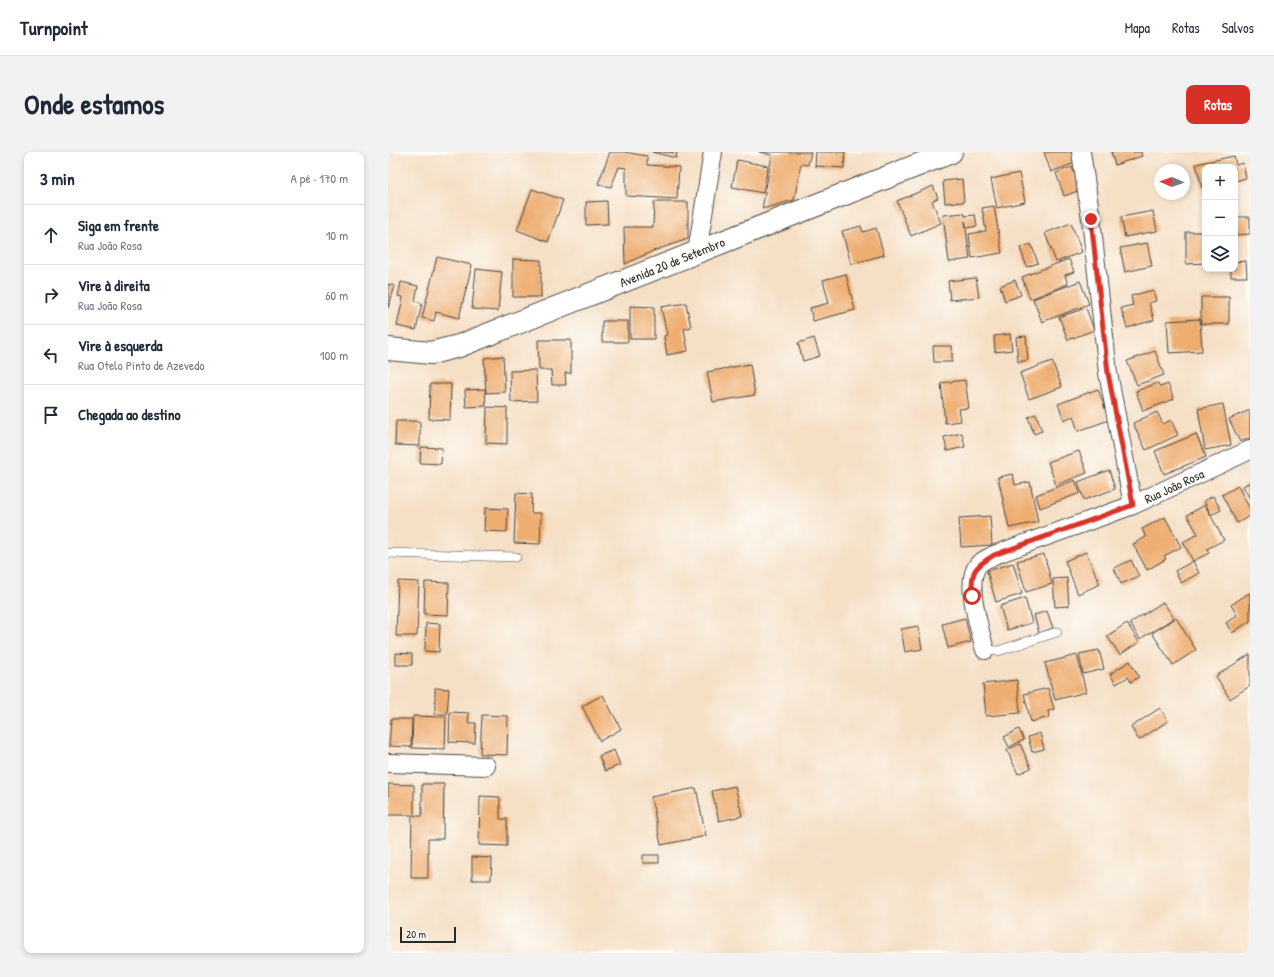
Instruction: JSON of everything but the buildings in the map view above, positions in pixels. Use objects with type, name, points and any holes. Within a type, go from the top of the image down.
[{"type":"street","points":[[697,252],[712,152]]},
{"type":"street","name":"Avenida 20 de Setembro","points":[[388,349],[431,353],[459,346],[951,152]]},
{"type":"street","points":[[1081,152],[1091,219],[1108,373],[1133,505]]},
{"type":"street","name":"Rua João Rosa","points":[[985,650],[972,596],[972,577],[978,565],[994,555],[1133,505],[1250,450]]},
{"type":"street","points":[[388,763],[486,766]]},
{"type":"lane","points":[[388,553],[516,557]]},
{"type":"lane","points":[[985,650],[998,651],[1057,632]]},
{"type":"route","points":[[972,596],[972,577],[978,565],[994,555],[1133,505],[1108,373],[1091,219]]}]
